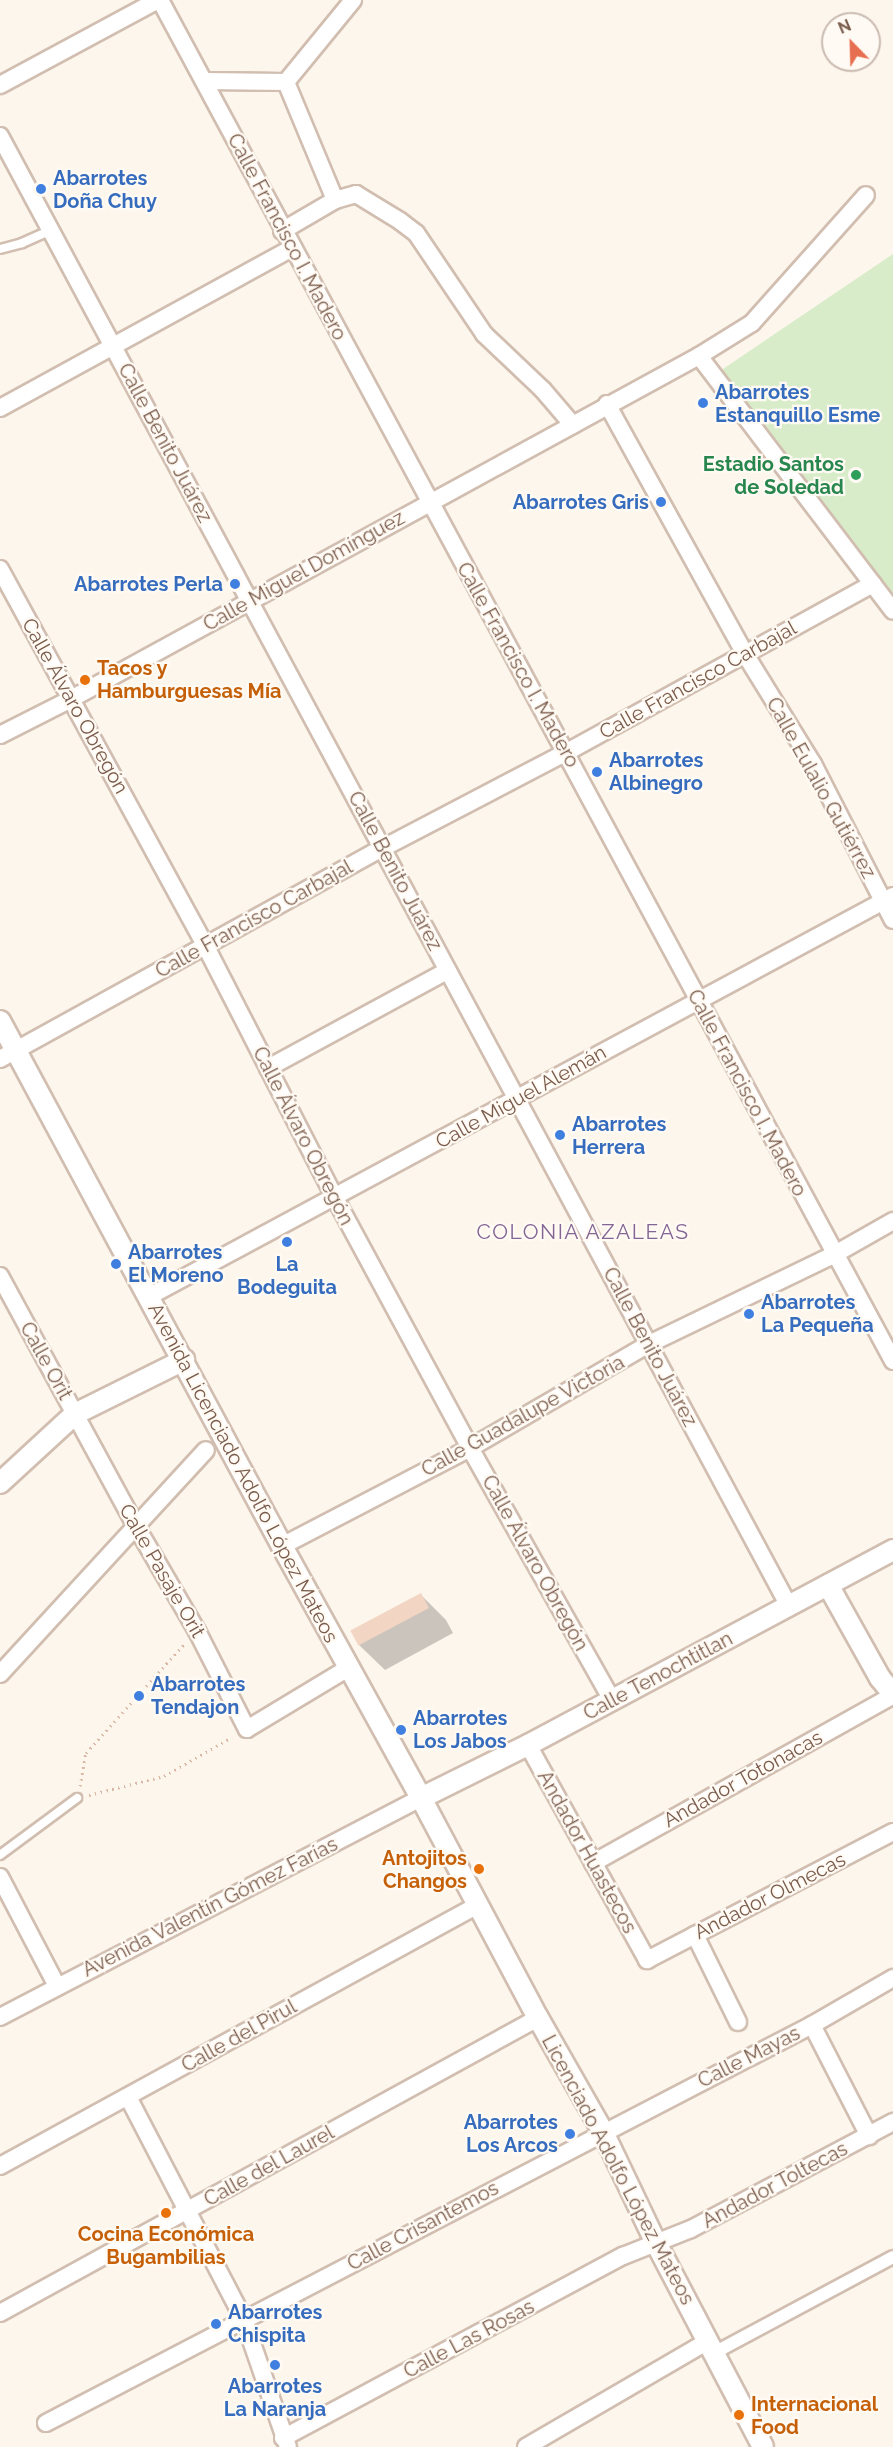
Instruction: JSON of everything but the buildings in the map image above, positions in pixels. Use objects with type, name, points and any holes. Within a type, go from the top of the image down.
[{"type":"street","name":"Calle Francisco I. Madero","points":[[159,0],[206,81],[282,231],[567,752],[697,1001],[893,1361]]},
{"type":"street","points":[[0,85],[159,0]]},
{"type":"street","points":[[286,82],[353,0]]},
{"type":"street","points":[[206,81],[286,82]]},
{"type":"street","points":[[286,82],[335,200]]},
{"type":"street","name":"Calle Benito Juárez","points":[[0,136],[789,1606]]},
{"type":"street","points":[[282,231],[335,200],[356,194],[416,233],[484,334],[543,390],[573,425]]},
{"type":"street","name":"Calle Miguel Domínguez","points":[[0,735],[71,699],[573,425],[607,404],[699,356],[752,323],[866,195]]},
{"type":"street","points":[[0,408],[292,248]]},
{"type":"street","points":[[699,356],[893,611]]},
{"type":"street","name":"Calle Eulalio Gutiérrez","points":[[607,404],[745,654],[813,764],[888,899],[893,920]]},
{"type":"street","name":"Calle Álvaro Obregón","points":[[0,568],[205,945],[335,1198],[470,1448],[612,1700]]},
{"type":"street","name":"Calle Francisco Carbajal","points":[[8,1055],[383,848],[567,752],[873,584]]},
{"type":"street","name":"Calle Miguel Alemán","points":[[148,1297],[888,899]]},
{"type":"street","points":[[268,1068],[447,971]]},
{"type":"street","name":"Avenida Licenciado Adolfo López Mateos","points":[[0,1021],[8,1055],[184,1360],[348,1668],[421,1798]]},
{"type":"street","name":"Calle Guadalupe Victoria","points":[[282,1546],[470,1448],[649,1344],[835,1254],[893,1221]]},
{"type":"street","name":"Calle Orit","points":[[0,1276],[75,1414]]},
{"type":"street","points":[[0,1483],[75,1414],[184,1360]]},
{"type":"street","name":"Calle Pasaje Orit","points":[[75,1414],[137,1528],[197,1631],[247,1729]]},
{"type":"street","points":[[0,1674],[137,1528],[206,1450]]},
{"type":"street","name":"Calle Tenochtitlan","points":[[421,1798],[612,1700],[893,1550]]},
{"type":"street","points":[[828,1585],[880,1678],[893,1694]]},
{"type":"street","points":[[247,1729],[348,1668]]},
{"type":"street","name":"Andador Totonacas","points":[[593,1863],[893,1694]]},
{"type":"street","name":"Andador Huastecos","points":[[528,1744],[647,1960]]},
{"type":"street","name":"Licenciado Adolfo López Mateos","points":[[421,1798],[538,2018],[603,2132],[656,2243],[763,2447]]},
{"type":"street","name":"Avenida Valentín Gómez Farías","points":[[0,2017],[421,1798]]},
{"type":"street","name":"Andador Olmecas","points":[[647,1960],[893,1832]]},
{"type":"street","points":[[0,1877],[57,1986]]},
{"type":"street","name":"Calle del Pirul","points":[[0,2166],[478,1905]]},
{"type":"street","points":[[695,1935],[738,2022]]},
{"type":"street","name":"Calle Mayas","points":[[603,2132],[812,2025],[893,1978]]},
{"type":"street","name":"Calle del Laurel","points":[[0,2313],[538,2018]]},
{"type":"street","points":[[812,2025],[869,2136]]},
{"type":"street","points":[[128,2097],[244,2320],[286,2442]]},
{"type":"street","name":"Andador Toltecas","points":[[656,2243],[691,2229],[893,2122]]},
{"type":"street","name":"Calle Crisantemos","points":[[46,2423],[603,2132]]},
{"type":"street","name":"Calle Las Rosas","points":[[286,2442],[623,2256],[656,2243]]},
{"type":"street","points":[[526,2447],[711,2347],[893,2257]]},
{"type":"lane","points":[[0,249],[22,243],[51,230]]},
{"type":"lane","points":[[0,1855],[77,1798]]},
{"type":"path","points":[[197,1631],[86,1753],[77,1798],[164,1776],[247,1729]]},
{"type":"green space","name":"Estadio Santos de Soledad","points":[[893,254],[893,595],[720,371]]},
{"type":"place","name":"Abarrotes Doña Chuy","points":[[41,189]]},
{"type":"place","name":"Abarrotes Estanquillo Esme","points":[[703,403]]},
{"type":"place","name":"Estadio Santos de Soledad","points":[[856,475]]},
{"type":"place","name":"Abarrotes Gris","points":[[661,502]]},
{"type":"place","name":"Abarrotes Perla","points":[[235,584]]},
{"type":"place","name":"Tacos y Hamburguesas Mía","points":[[85,680]]},
{"type":"place","name":"Abarrotes Albinegro","points":[[597,772]]},
{"type":"place","name":"Abarrotes Herrera","points":[[560,1135]]},
{"type":"place","name":"La Bodeguita","points":[[287,1242]]},
{"type":"place","name":"Abarrotes El Moreno","points":[[116,1264]]},
{"type":"place","name":"Abarrotes La Pequeña","points":[[749,1314]]},
{"type":"place","name":"Abarrotes Tendajon","points":[[139,1696]]},
{"type":"place","name":"Abarrotes Los Jabos","points":[[401,1730]]},
{"type":"place","name":"Antojitos Changos","points":[[479,1869]]},
{"type":"place","name":"Abarrotes Los Arcos","points":[[570,2134]]},
{"type":"place","name":"Cocina Económica Bugambilias","points":[[166,2213]]},
{"type":"place","name":"Abarrotes Chispita","points":[[216,2324]]},
{"type":"place","name":"Abarrotes La Naranja","points":[[275,2365]]},
{"type":"place","name":"Internacional Food","points":[[739,2415]]},
{"type":"district","name":"COLONIA AZALEAS","points":[[583,1232]]}]
